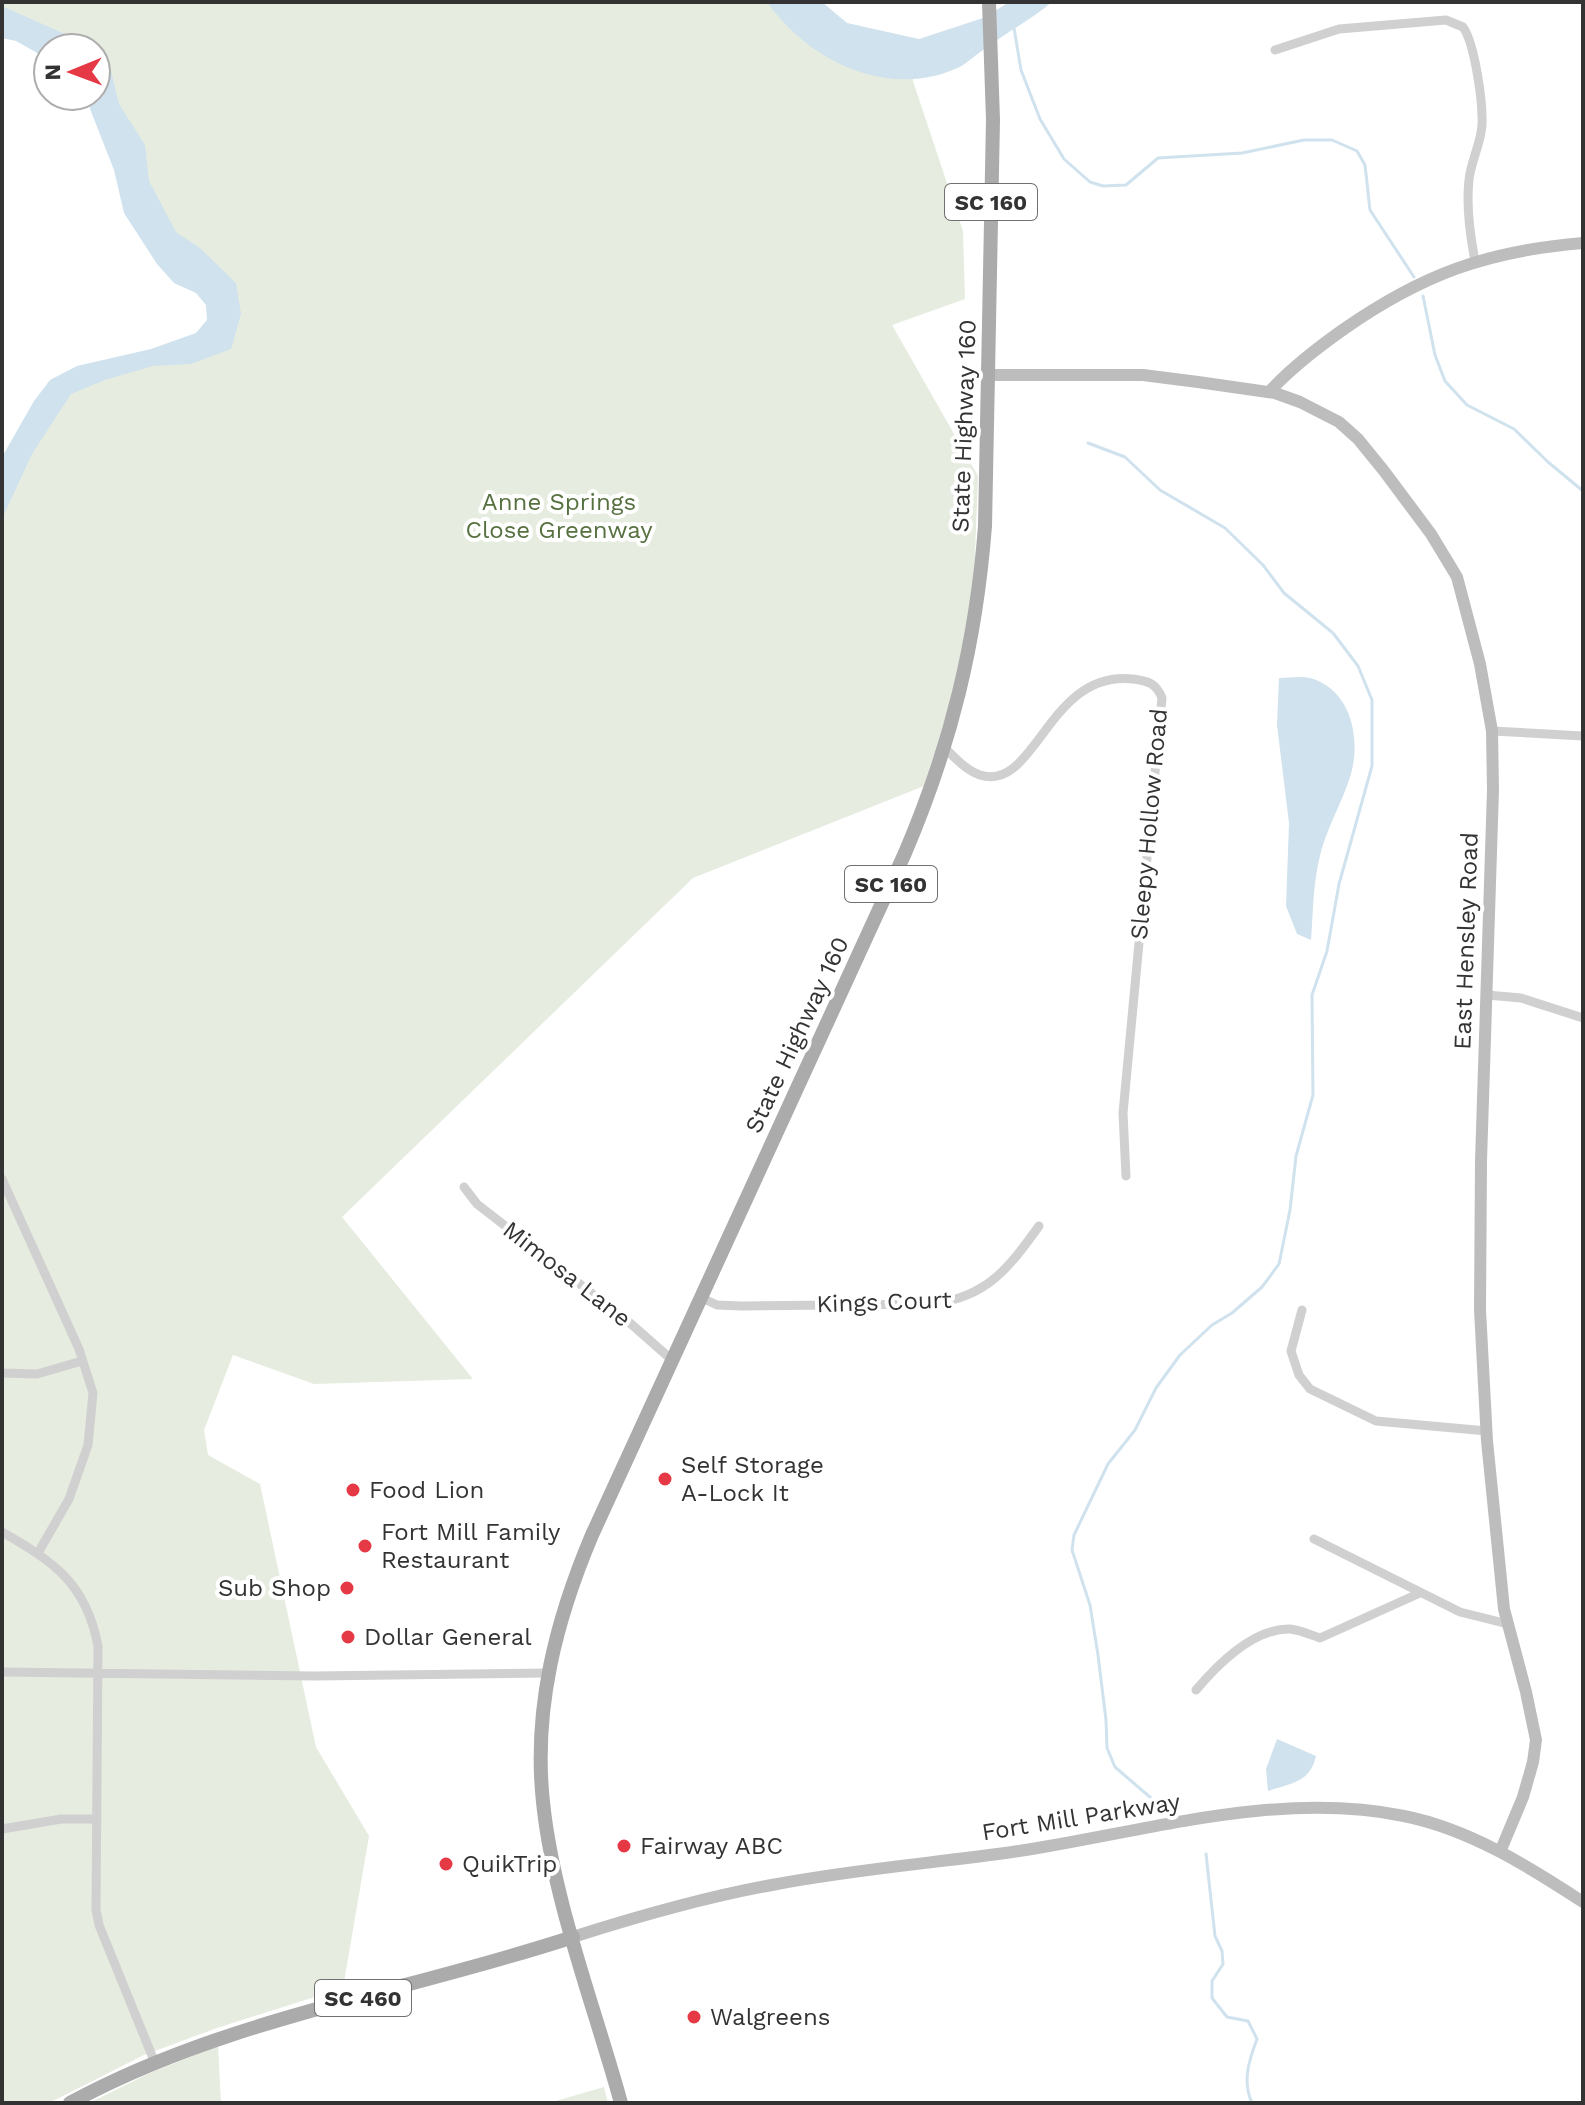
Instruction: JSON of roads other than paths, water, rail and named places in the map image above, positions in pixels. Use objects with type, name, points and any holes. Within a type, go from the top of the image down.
[{"type":"main road","name":"State Highway 160","points":[[573,1937],[543,1801],[541,1737],[548,1673],[562,1614],[578,1568],[700,1297],[905,853],[945,748],[963,682],[981,580],[989,375],[993,120],[989,2]]},
{"type":"main road","points":[[1269,392],[1311,354],[1389,300],[1440,273],[1533,247],[1583,243]]},
{"type":"main road","name":"East Hensley Road","points":[[989,375],[1143,375],[1269,392],[1300,402],[1339,422],[1358,439],[1431,534],[1462,589],[1492,731],[1493,790],[1481,1161],[1480,1310],[1487,1431],[1498,1560],[1508,1624],[1536,1740],[1523,1797],[1500,1852]]},
{"type":"main road","name":"Fort Mill Parkway","points":[[573,1937],[671,1907],[774,1884],[1019,1851],[1241,1813],[1339,1809],[1405,1816],[1468,1837],[1531,1868],[1583,1902]]},
{"type":"main road","name":"SC 460","points":[[70,2103],[155,2063],[227,2036],[573,1937]]},
{"type":"main road","name":"SC 160","points":[[573,1937],[621,2103]]},
{"type":"street","points":[[1275,50],[1339,29],[1438,20],[1453,21],[1463,27],[1471,42],[1482,114],[1469,182],[1470,229],[1475,261]]},
{"type":"street","name":"Sleepy Hollow Road","points":[[945,748],[972,772],[996,777],[1016,768],[1063,706],[1101,681],[1131,679],[1152,682],[1162,698],[1123,1113],[1126,1176]]},
{"type":"street","points":[[1492,731],[1583,736]]},
{"type":"street","points":[[1487,995],[1521,998],[1583,1018]]},
{"type":"street","points":[[2,1179],[93,1393],[88,1445],[69,1499],[38,1553]]},
{"type":"street","name":"Mimosa Lane","points":[[464,1187],[477,1204],[630,1323],[672,1360]]},
{"type":"street","name":"Kings Court","points":[[700,1297],[717,1305],[741,1306],[932,1304],[955,1301],[990,1284],[1022,1250],[1039,1226]]},
{"type":"street","points":[[1302,1310],[1291,1351],[1299,1375],[1310,1389],[1376,1421],[1487,1431]]},
{"type":"street","points":[[2,1373],[37,1374],[82,1361]]},
{"type":"street","points":[[2,1532],[38,1553],[68,1577],[84,1601],[94,1625],[98,1646],[96,1910],[99,1925],[155,2063]]},
{"type":"street","points":[[1314,1539],[1460,1612],[1508,1624]]},
{"type":"street","points":[[1196,1690],[1227,1659],[1264,1634],[1294,1629],[1320,1638],[1420,1593]]},
{"type":"street","points":[[2,1672],[315,1676],[548,1673]]},
{"type":"street","points":[[2,1829],[61,1819],[97,1819]]},
{"type":"water","points":[[767,2],[822,2],[847,23],[919,39],[986,17],[1009,2],[1052,2],[959,67],[929,77],[902,79],[876,76],[826,57],[784,23]]},
{"type":"water","points":[[2,6],[60,32],[32,32],[32,50],[16,41],[2,38]]},
{"type":"water","points":[[112,75],[119,104],[145,145],[149,181],[176,232],[200,248],[236,283],[241,314],[231,349],[191,364],[153,366],[71,394],[32,454],[2,519],[2,457],[34,401],[50,380],[77,366],[151,349],[196,333],[207,320],[206,305],[196,293],[174,283],[157,264],[124,213],[114,170],[91,112],[112,112]]},
{"type":"water","points":[[1279,678],[1310,678],[1335,693],[1350,717],[1355,745],[1351,774],[1325,838],[1317,870],[1311,940],[1297,934],[1286,906],[1289,823],[1277,725]]},
{"type":"water","points":[[1277,1739],[1316,1756],[1304,1777],[1268,1791],[1266,1769]]},
{"type":"waterway","points":[[1014,28],[1021,70],[1040,119],[1064,159],[1090,182],[1103,186],[1126,185],[1158,158],[1242,153],[1304,140],[1332,140],[1357,151],[1365,165],[1370,210],[1414,277]]},
{"type":"waterway","points":[[1423,296],[1435,355],[1445,381],[1467,405],[1514,429],[1583,491]]},
{"type":"waterway","points":[[1088,443],[1125,457],[1160,490],[1225,528],[1263,565],[1284,593],[1333,633],[1358,666],[1372,700],[1372,766],[1339,884],[1327,951],[1312,995],[1313,1095],[1296,1156],[1290,1210],[1279,1264],[1262,1287],[1232,1313],[1212,1325],[1180,1355],[1156,1388],[1135,1430],[1108,1464],[1074,1535],[1072,1550],[1090,1605],[1098,1655],[1107,1748],[1115,1767],[1151,1798]]},
{"type":"waterway","points":[[1206,1854],[1215,1936],[1222,1951],[1223,1964],[1212,1981],[1212,1998],[1227,2017],[1248,2021],[1257,2039],[1247,2079],[1252,2103]]},
{"type":"place","name":"Self Storage A-Lock It","points":[[665,1479]]},
{"type":"place","name":"Food Lion","points":[[353,1490]]},
{"type":"place","name":"Fort Mill Family Restaurant","points":[[365,1546]]},
{"type":"place","name":"Sub Shop","points":[[347,1588]]},
{"type":"place","name":"Dollar General","points":[[348,1637]]},
{"type":"place","name":"Fairway ABC","points":[[624,1846]]},
{"type":"place","name":"QuikTrip","points":[[446,1864]]},
{"type":"place","name":"Walgreens","points":[[694,2017]]},
{"type":"park label","name":"Anne Springs Close Greenway","points":[[559,516]]}]
